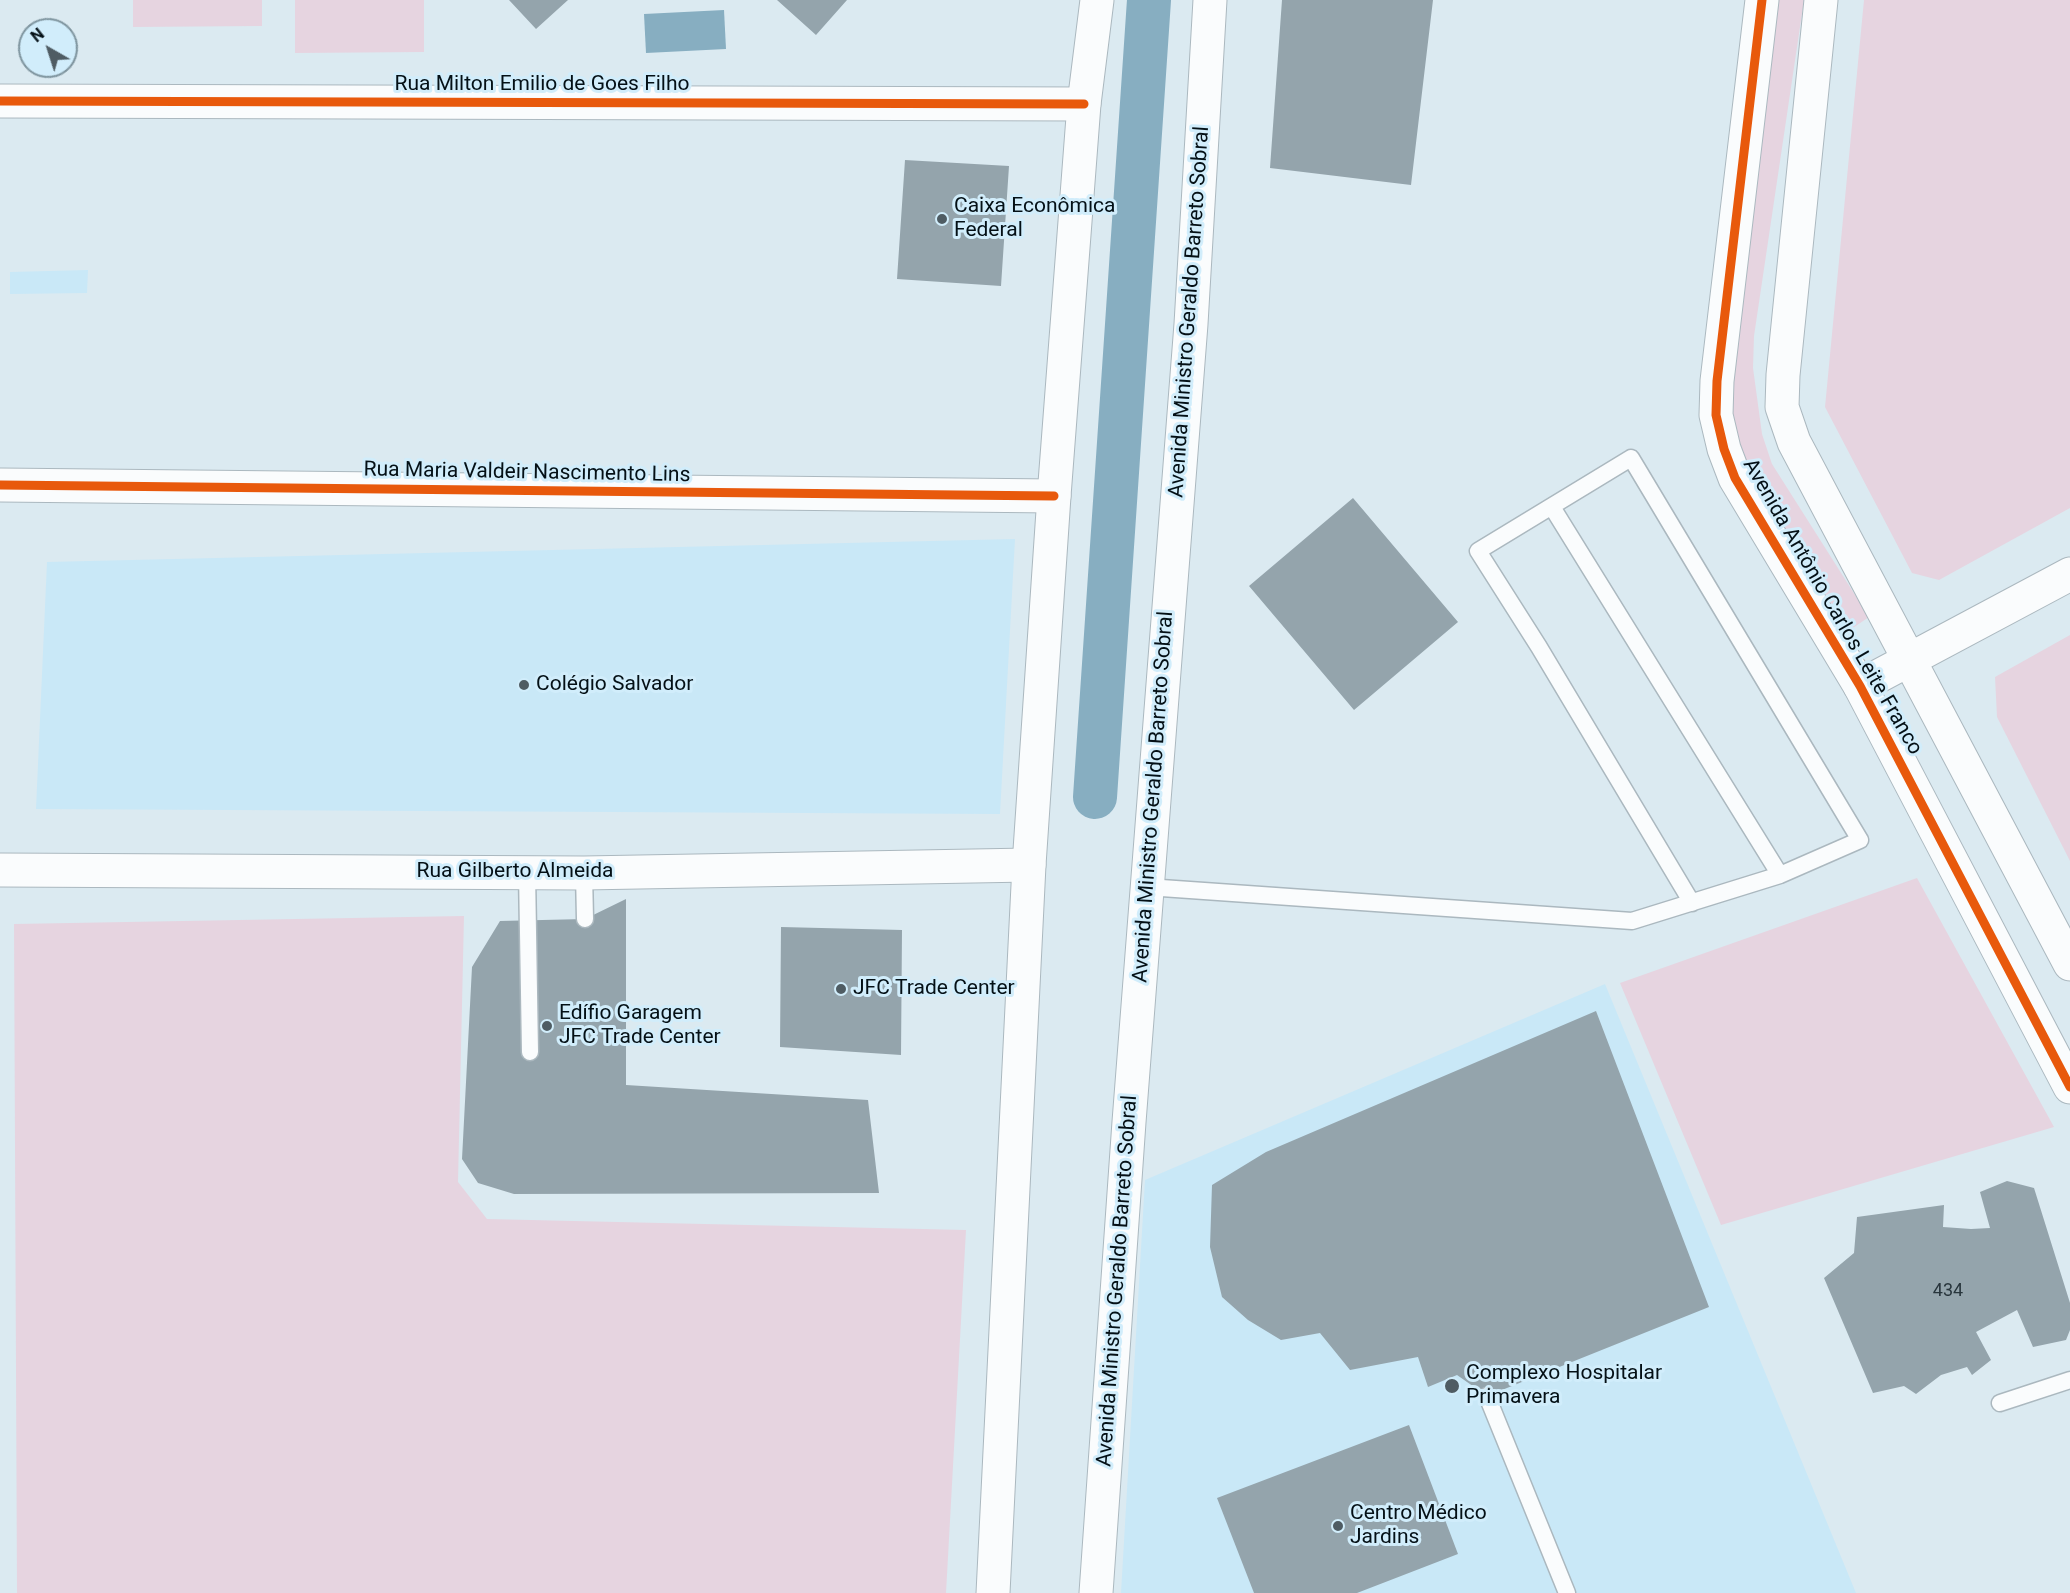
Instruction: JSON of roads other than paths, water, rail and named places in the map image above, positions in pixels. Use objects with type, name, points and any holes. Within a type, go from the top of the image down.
[{"type":"street","points":[[993,1593],[1029,865],[1084,104],[1097,0]]},
{"type":"street","name":"Avenida Ministro Geraldo Barreto Sobral","points":[[1096,1593],[1147,887],[1191,324],[1210,0]]},
{"type":"street","name":"Avenida Antônio Carlos Leite Franco","points":[[1762,0],[1717,381],[1716,415],[1724,449],[1735,478],[1860,686],[2070,1087]]},
{"type":"street","name":"Avenida Antônio Carlos Leite Franco","points":[[1821,0],[1783,375],[1782,407],[1794,442],[2070,964]]},
{"type":"street","name":"Rua Milton Emilio de Goes Filho","points":[[0,101],[1084,104]]},
{"type":"street","name":"Rua Maria Valdeir Nascimento Lins","points":[[0,485],[1054,496]]},
{"type":"street","points":[[1860,686],[2070,574]]},
{"type":"street","name":"Rua Gilberto Almeida","points":[[0,870],[584,873],[1029,865]]},
{"type":"lane","points":[[1147,887],[1632,921],[1692,903],[1780,875],[1860,840],[1631,458],[1478,551],[1539,647],[1692,903]]},
{"type":"lane","points":[[1552,507],[1780,875]]},
{"type":"lane","points":[[527,872],[530,1052]]},
{"type":"lane","points":[[584,873],[585,919]]},
{"type":"lane","points":[[2000,1403],[2070,1380]]},
{"type":"lane","points":[[1487,1396],[1567,1593]]},
{"type":"waterway","points":[[1095,797],[1149,0]]},
{"type":"place","name":"Caixa Econômica Federal","points":[[942,219]]},
{"type":"place","name":"Colégio Salvador","points":[[524,685]]},
{"type":"place","name":"JFC Trade Center","points":[[841,989]]},
{"type":"place","name":"Edífio Garagem JFC Trade Center","points":[[547,1026]]},
{"type":"place","name":"Complexo Hospitalar Primavera","points":[[1452,1386]]},
{"type":"place","name":"Centro Médico Jardins","points":[[1338,1526]]}]
